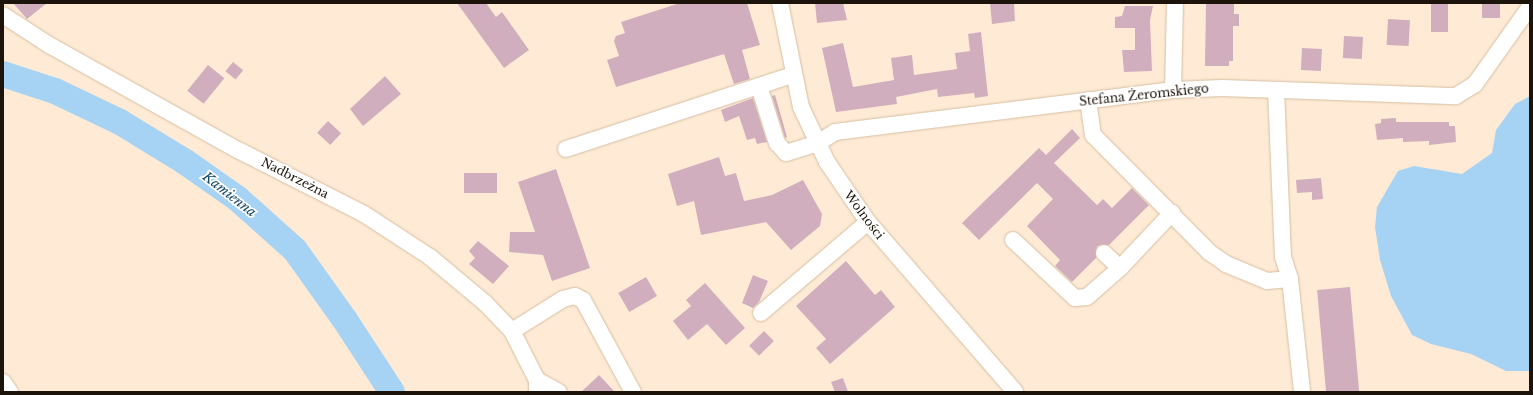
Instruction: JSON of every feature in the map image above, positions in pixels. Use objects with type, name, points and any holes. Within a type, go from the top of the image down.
[{"type":"street","name":"Wolności","points":[[780,3],[793,75],[801,107],[816,144],[868,222],[1015,392]]},
{"type":"street","points":[[1173,90],[1175,3]]},
{"type":"street","name":"Stefana Żeromskiego","points":[[763,85],[792,151],[816,144],[835,132],[1173,90],[1276,90],[1456,96],[1475,84],[1529,8]]},
{"type":"street","name":"Nadbrzeżna","points":[[3,15],[49,45],[238,150],[392,230],[473,292],[512,331],[537,386]]},
{"type":"street","points":[[566,149],[793,75]]},
{"type":"street","points":[[1276,90],[1283,257],[1290,279],[1302,392]]},
{"type":"street","points":[[1088,100],[1093,135],[1209,252],[1226,264],[1267,281],[1290,279]]},
{"type":"street","points":[[1014,240],[1075,298],[1087,297],[1120,268],[1172,213]]},
{"type":"street","points":[[761,313],[868,222]]},
{"type":"street","points":[[1104,252],[1120,268]]},
{"type":"street","points":[[512,331],[563,299],[575,296],[583,300],[633,392]]},
{"type":"street","points":[[3,382],[10,392]]},
{"type":"street","points":[[537,386],[559,392]]},
{"type":"water","points":[[1530,96],[1530,371],[1506,371],[1471,354],[1431,344],[1412,335],[1391,296],[1380,260],[1375,227],[1377,207],[1398,171],[1414,166],[1462,174],[1492,153],[1496,130],[1515,104]]},
{"type":"building","points":[[13,3],[47,3],[27,19]]},
{"type":"building","points":[[457,3],[486,3],[496,17],[502,12],[529,50],[504,68]]},
{"type":"building","points":[[680,3],[747,3],[760,45],[742,50],[750,79],[734,84],[724,54],[616,87],[607,60],[619,56],[614,41],[616,36],[625,33],[621,22]]},
{"type":"building","points":[[815,3],[843,3],[847,20],[817,23]]},
{"type":"building","points":[[990,3],[1014,3],[1015,21],[992,24]]},
{"type":"building","points":[[1206,3],[1234,3],[1234,14],[1239,14],[1239,26],[1233,26],[1233,61],[1229,61],[1229,66],[1205,66]]},
{"type":"building","points":[[1431,3],[1448,3],[1448,32],[1431,32]]},
{"type":"building","points":[[1482,3],[1500,3],[1500,18],[1482,18]]},
{"type":"building","points":[[1125,6],[1153,6],[1150,20],[1152,71],[1124,72],[1122,50],[1135,50],[1135,28],[1115,28],[1115,17],[1122,16]]},
{"type":"building","points":[[1388,19],[1410,20],[1409,46],[1387,45]]},
{"type":"building","points":[[981,32],[988,96],[975,98],[974,93],[938,97],[937,89],[896,97],[897,104],[836,112],[822,48],[843,43],[853,87],[894,80],[891,58],[912,55],[914,75],[957,69],[955,53],[970,51],[968,34]]},
{"type":"building","points":[[1344,36],[1363,37],[1362,59],[1343,58]]},
{"type":"building","points":[[1302,48],[1322,49],[1321,71],[1301,70]]},
{"type":"building","points":[[233,62],[243,70],[236,80],[225,71]]},
{"type":"building","points":[[208,65],[224,78],[204,104],[187,91]]},
{"type":"building","points":[[385,76],[401,94],[363,126],[350,109]]},
{"type":"building","points":[[775,95],[787,137],[785,138],[772,96]]},
{"type":"building","points":[[753,98],[767,142],[757,144],[755,138],[747,140],[739,116],[725,122],[721,110]]},
{"type":"building","points":[[1396,118],[1396,122],[1449,122],[1449,126],[1455,126],[1456,142],[1429,145],[1429,141],[1403,142],[1403,138],[1377,140],[1375,124],[1381,123],[1381,119]]},
{"type":"building","points":[[328,121],[341,133],[330,145],[317,133]]},
{"type":"building","points":[[1072,129],[1080,138],[1054,163],[1097,205],[1103,199],[1112,208],[1132,188],[1149,205],[1109,245],[1097,246],[1096,258],[1072,282],[1055,266],[1060,260],[1027,226],[1053,199],[1037,183],[979,240],[962,223],[1039,148],[1046,155]]},
{"type":"building","points":[[719,157],[725,176],[736,173],[744,201],[772,195],[803,180],[822,214],[820,226],[791,250],[766,222],[701,235],[694,201],[677,206],[668,174]]},
{"type":"building","points":[[556,169],[590,268],[552,281],[543,255],[509,252],[510,232],[535,232],[518,182]]},
{"type":"building","points":[[464,173],[497,173],[497,193],[464,193]]},
{"type":"building","points":[[1321,178],[1323,199],[1312,200],[1312,192],[1297,193],[1296,180]]},
{"type":"building","points":[[478,241],[509,266],[493,284],[469,264],[475,258],[469,251]]},
{"type":"building","points":[[846,261],[875,295],[881,290],[895,307],[830,364],[816,348],[826,339],[796,306]]},
{"type":"building","points":[[753,275],[768,281],[759,302],[753,308],[742,303]]},
{"type":"building","points":[[646,277],[657,296],[629,312],[618,293]]},
{"type":"building","points":[[705,283],[745,328],[726,345],[707,324],[688,340],[673,321],[691,306],[686,300]]},
{"type":"building","points":[[1350,287],[1359,392],[1326,392],[1317,290]]},
{"type":"building","points":[[764,331],[774,341],[759,356],[749,346]]},
{"type":"building","points":[[599,375],[615,392],[581,392],[595,379]]},
{"type":"building","points":[[843,378],[848,392],[835,392],[831,382]]},
{"type":"waterway","name":"Kamienna","points":[[3,74],[55,91],[120,122],[184,161],[238,199],[295,250],[345,320],[392,392]]}]
